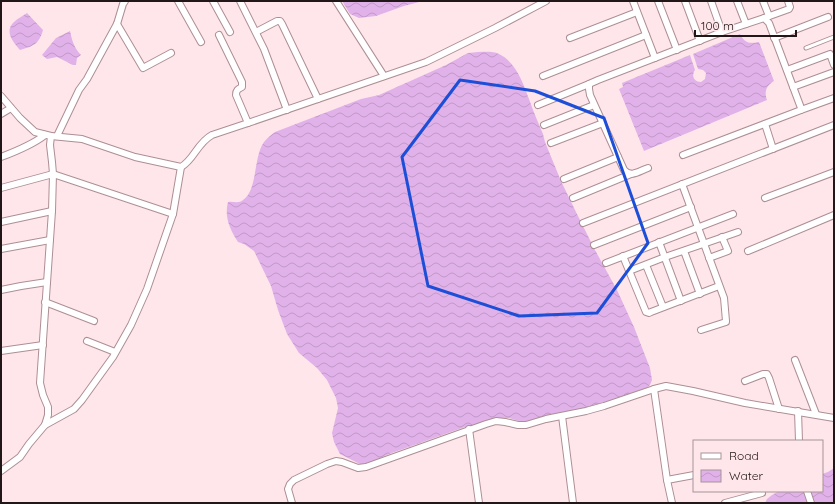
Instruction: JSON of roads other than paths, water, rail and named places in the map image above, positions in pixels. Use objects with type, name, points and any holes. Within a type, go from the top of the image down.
[{"type":"street","points":[[178,1],[201,42]]},
{"type":"street","points":[[212,1],[230,32]]},
{"type":"street","points":[[240,1],[264,49],[287,110]]},
{"type":"street","points":[[336,1],[384,76]]},
{"type":"street","points":[[1,96],[20,118],[35,132],[51,136],[82,139],[135,157],[181,167],[186,164],[207,137],[426,62],[546,1]]},
{"type":"street","points":[[633,1],[655,58]]},
{"type":"street","points":[[658,1],[677,50]]},
{"type":"street","points":[[685,1],[700,41]]},
{"type":"street","points":[[711,1],[722,32]]},
{"type":"street","points":[[737,1],[746,24]]},
{"type":"street","points":[[763,1],[774,38],[801,110]]},
{"type":"street","points":[[538,105],[722,32],[789,9],[790,7],[788,1]]},
{"type":"street","points":[[45,425],[48,407],[40,383],[52,211],[53,174],[50,145],[51,136],[87,79],[117,24],[122,2]]},
{"type":"street","points":[[570,38],[637,12]]},
{"type":"street","points":[[774,38],[828,17]]},
{"type":"street","points":[[256,32],[277,21],[280,21],[318,99]]},
{"type":"street","points":[[117,24],[144,68],[171,53]]},
{"type":"street","points":[[219,35],[242,82],[242,86],[237,90],[236,95],[248,123]]},
{"type":"street","points":[[543,76],[646,35]]},
{"type":"street","points":[[787,70],[830,54],[834,64]]},
{"type":"street","points":[[793,87],[834,72]]},
{"type":"street","points":[[589,84],[590,95],[594,105],[624,170],[627,174],[631,174]]},
{"type":"street","points":[[683,155],[834,98]]},
{"type":"street","points":[[544,125],[594,105]]},
{"type":"street","points":[[1,114],[11,108]]},
{"type":"street","points":[[551,143],[603,123]]},
{"type":"street","points":[[765,124],[773,149]]},
{"type":"street","points":[[582,223],[834,125]]},
{"type":"street","points":[[1,157],[51,136]]},
{"type":"street","points":[[564,179],[618,157]]},
{"type":"street","points":[[1,471],[20,457],[45,425],[74,409],[116,352],[131,325],[147,289],[173,214],[181,167]]},
{"type":"street","points":[[573,198],[648,168]]},
{"type":"street","points":[[765,198],[834,172]]},
{"type":"street","points":[[1,188],[53,174],[173,214]]},
{"type":"street","points":[[682,184],[724,298],[726,322],[701,330]]},
{"type":"street","points":[[594,244],[691,207]]},
{"type":"street","points":[[1,222],[52,211]]},
{"type":"street","points":[[606,263],[733,214]]},
{"type":"street","points":[[748,251],[834,215]]},
{"type":"street","points":[[629,271],[738,232]]},
{"type":"street","points":[[709,258],[728,252],[722,237]]},
{"type":"street","points":[[1,249],[50,240]]},
{"type":"street","points":[[659,242],[682,300]]},
{"type":"street","points":[[684,251],[700,294]]},
{"type":"street","points":[[623,256],[646,312],[719,286]]},
{"type":"street","points":[[646,265],[663,307]]},
{"type":"street","points":[[1,290],[47,282]]},
{"type":"street","points":[[45,302],[94,321]]},
{"type":"street","points":[[87,341],[116,352]]},
{"type":"street","points":[[1,351],[43,345]]},
{"type":"street","points":[[795,360],[816,414]]},
{"type":"street","points":[[745,381],[763,374],[767,374],[779,409]]},
{"type":"street","points":[[292,503],[288,489],[294,480],[336,461],[358,468],[366,467],[469,429],[496,421],[526,425],[546,419],[579,413],[666,386],[745,403],[834,418]]},
{"type":"street","points":[[654,389],[667,480],[672,503]]},
{"type":"street","points":[[798,411],[799,440]]},
{"type":"street","points":[[562,416],[573,503]]},
{"type":"street","points":[[469,429],[479,503]]},
{"type":"street","points":[[667,480],[693,475]]},
{"type":"street","points":[[807,492],[811,503]]},
{"type":"street","points":[[725,503],[762,493]]},
{"type":"lane","points":[[806,48],[834,37]]},
{"type":"water","points":[[342,1],[423,1],[376,16],[359,18],[350,14]]},
{"type":"water","points":[[27,13],[43,30],[40,38],[35,44],[20,50],[12,40],[10,29],[11,25],[17,19]]},
{"type":"water","points":[[70,31],[75,47],[81,55],[77,58],[76,65],[57,57],[47,59],[42,55],[56,38]]},
{"type":"water","points":[[740,34],[748,42],[759,42],[774,81],[766,89],[767,100],[644,151],[619,89],[623,87],[622,83],[690,55],[695,70],[693,74],[694,78],[701,82],[705,79],[706,73],[703,70],[698,69],[693,54]]},
{"type":"water","points":[[492,52],[499,54],[510,62],[518,74],[561,181],[595,250],[617,290],[634,327],[650,368],[652,380],[647,388],[592,406],[544,416],[529,422],[501,418],[465,427],[389,454],[368,464],[360,464],[340,454],[334,442],[332,433],[338,408],[336,398],[327,380],[317,368],[299,353],[287,334],[271,286],[254,251],[238,242],[232,233],[227,218],[228,202],[240,202],[248,195],[251,189],[261,148],[265,141],[275,132],[361,99],[379,95],[446,65],[468,53]]},
{"type":"water","points":[[834,468],[834,503],[765,503],[767,499],[777,492],[823,492],[823,474]]}]
